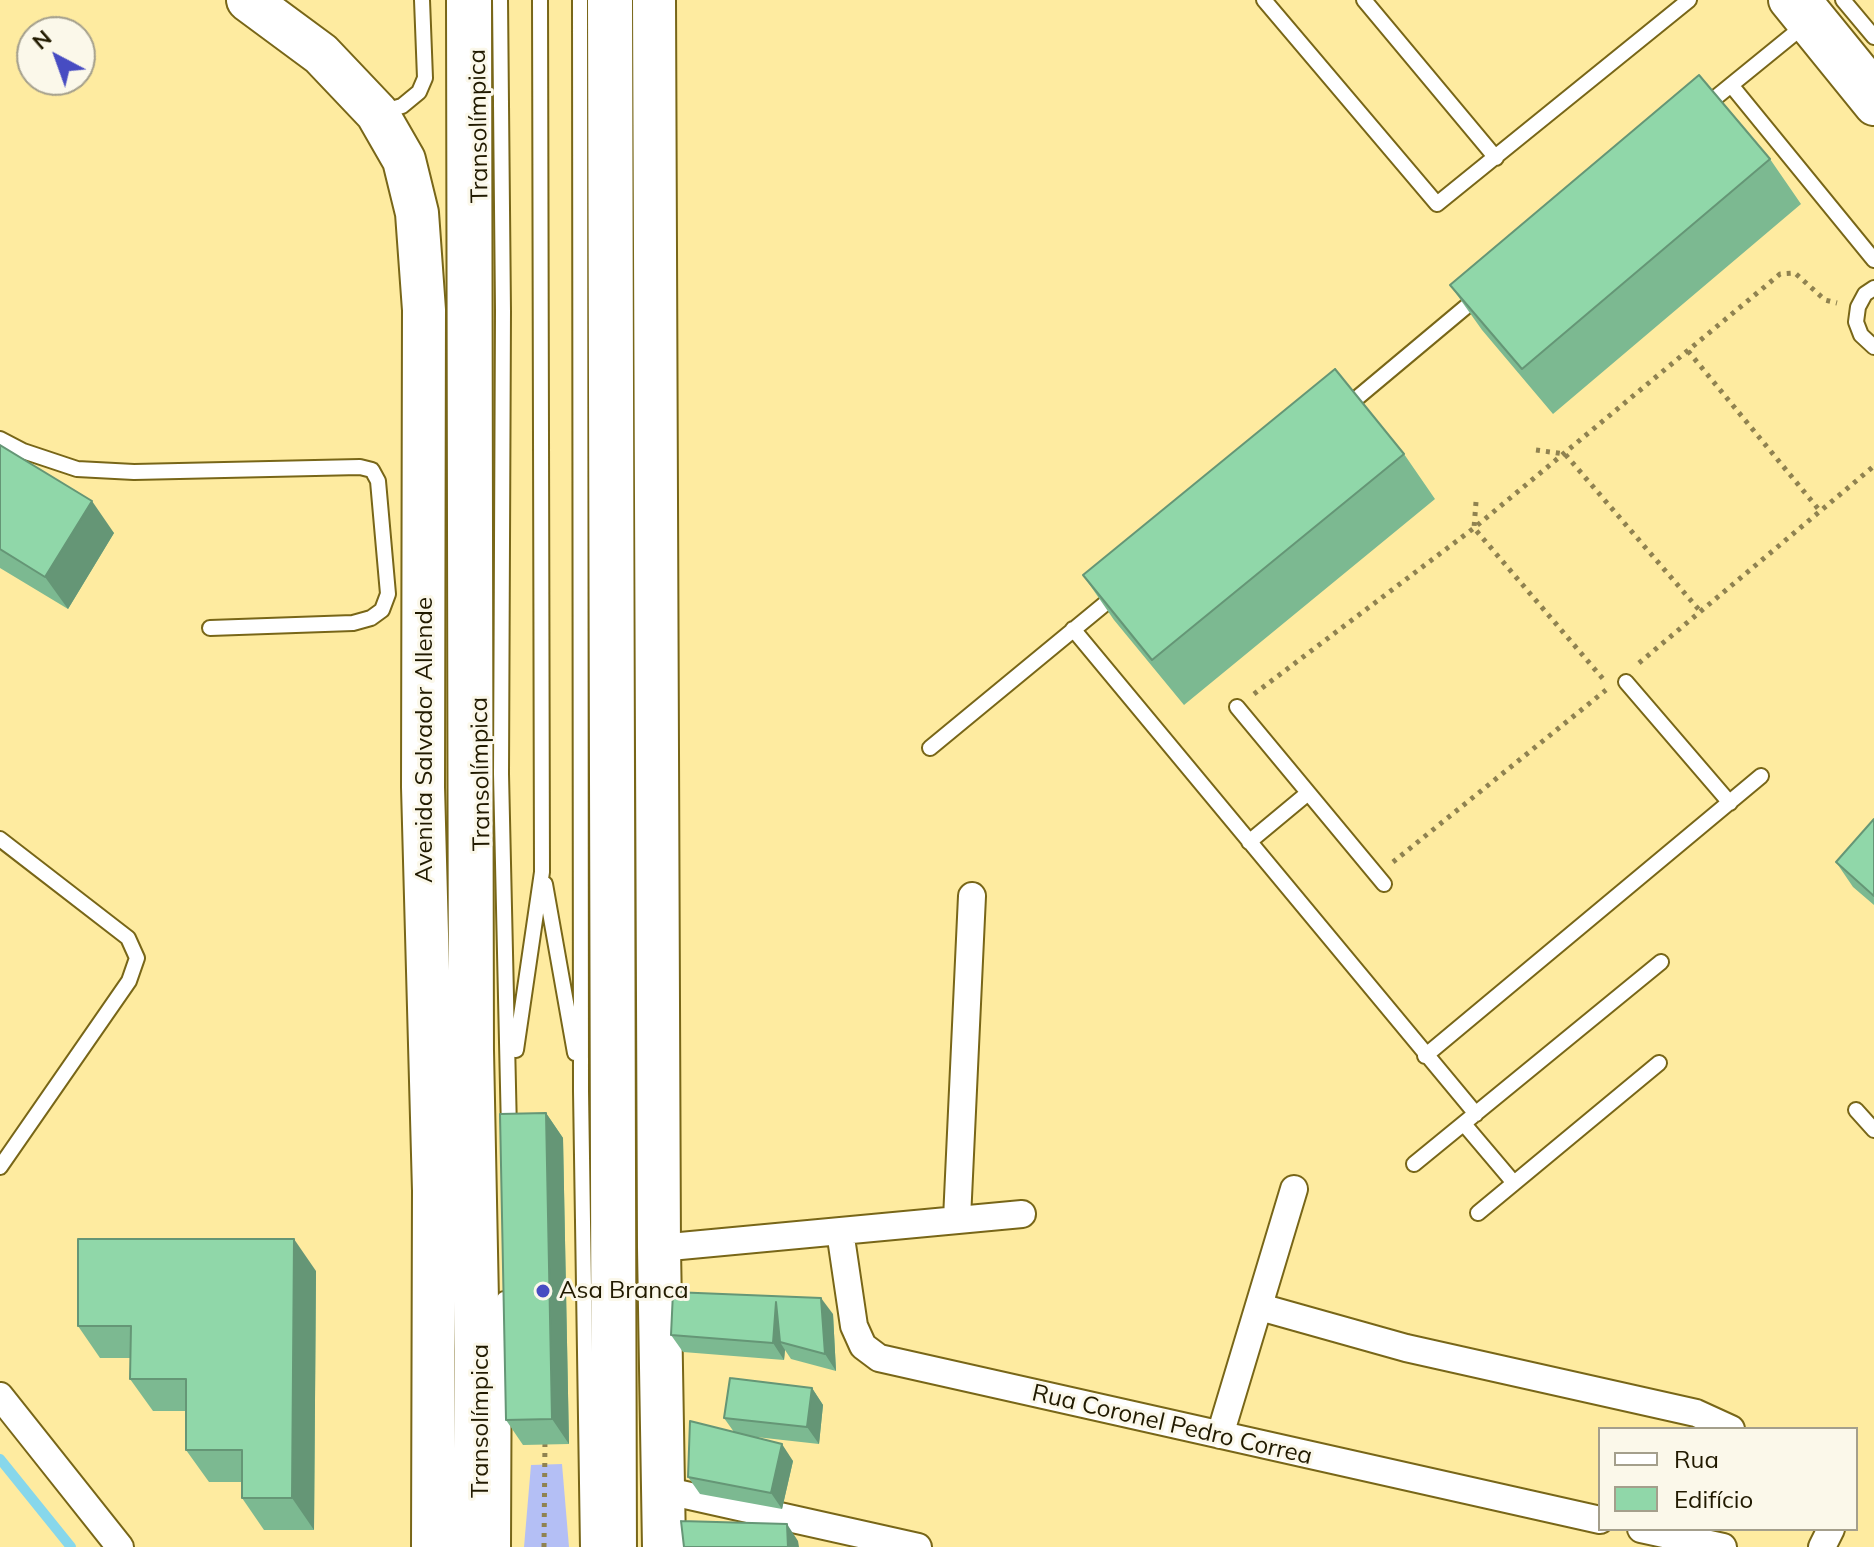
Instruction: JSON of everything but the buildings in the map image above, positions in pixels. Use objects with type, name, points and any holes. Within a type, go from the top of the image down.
[{"type":"highway","name":"Avenida Salvador Allende","points":[[469,0],[471,1050],[477,1351],[475,1547]]},
{"type":"highway","points":[[610,0],[614,1547]]},
{"type":"main road","name":"Avenida Salvador Allende","points":[[248,0],[321,54],[377,113],[404,160],[417,213],[424,310],[423,787],[434,1191],[433,1547]]},
{"type":"main road","points":[[654,0],[659,1248],[664,1547]]},
{"type":"main road","points":[[1804,8],[1874,106]]},
{"type":"street","points":[[957,1219],[972,896]]},
{"type":"street","points":[[1220,1435],[1294,1189]]},
{"type":"street","points":[[659,1248],[1022,1214]]},
{"type":"street","name":"Rua Coronel Pedro Correa","points":[[840,1231],[854,1326],[863,1346],[879,1358],[1598,1520]]},
{"type":"street","points":[[1260,1307],[1406,1348],[1696,1413],[1727,1427]]},
{"type":"street","points":[[0,1396],[120,1547]]},
{"type":"street","points":[[663,1490],[918,1547]]},
{"type":"street","points":[[1650,1531],[1723,1547]]},
{"type":"lane","points":[[377,113],[402,106],[419,92],[425,78],[422,0]]},
{"type":"lane","name":"Transolímpica","points":[[500,0],[503,311],[501,774],[510,1089],[508,1151]]},
{"type":"lane","points":[[510,1089],[542,872],[540,0]]},
{"type":"lane","points":[[580,0],[581,1091],[588,1547]]},
{"type":"lane","points":[[1264,0],[1437,204],[1689,0]]},
{"type":"lane","points":[[1364,0],[1496,158]]},
{"type":"lane","points":[[1843,0],[1874,37]]},
{"type":"lane","points":[[1687,121],[1731,85],[1804,8],[1874,70]]},
{"type":"lane","points":[[1731,85],[1874,260]]},
{"type":"lane","points":[[1327,422],[1495,282]]},
{"type":"lane","points":[[1874,288],[1858,307],[1856,322],[1861,335],[1874,347]]},
{"type":"lane","points":[[0,439],[23,451],[77,469],[134,472],[360,467],[372,470],[378,481],[388,594],[382,610],[371,618],[353,623],[210,628]]},
{"type":"lane","points":[[930,748],[1135,579]]},
{"type":"lane","points":[[1073,629],[1425,1056],[1514,1183]]},
{"type":"lane","points":[[1626,682],[1730,803]]},
{"type":"lane","points":[[1237,707],[1384,884]]},
{"type":"lane","points":[[1425,1056],[1761,776]]},
{"type":"lane","points":[[1249,842],[1308,793]]},
{"type":"lane","points":[[0,839],[128,938],[137,958],[129,981],[0,1167]]},
{"type":"lane","points":[[542,872],[581,1091]]},
{"type":"lane","points":[[1414,1164],[1661,962]]},
{"type":"lane","points":[[1478,1213],[1659,1063]]},
{"type":"lane","points":[[1856,1110],[1874,1130]]},
{"type":"lane","name":"Transolímpica","points":[[503,1547],[505,1276]]},
{"type":"path","points":[[1237,707],[1474,528],[1780,274],[1795,273],[1825,300],[1858,307]]},
{"type":"path","points":[[1688,351],[1820,511]]},
{"type":"path","points":[[1536,450],[1565,454],[1700,611]]},
{"type":"path","points":[[1476,502],[1474,528],[1610,687]]},
{"type":"path","points":[[544,1547],[545,1430]]},
{"type":"shaded area","points":[[562,1464],[569,1547],[524,1547],[531,1465]]},
{"type":"waterway","points":[[0,1459],[71,1547]]},
{"type":"place","name":"Asa Branca","points":[[543,1291]]}]
